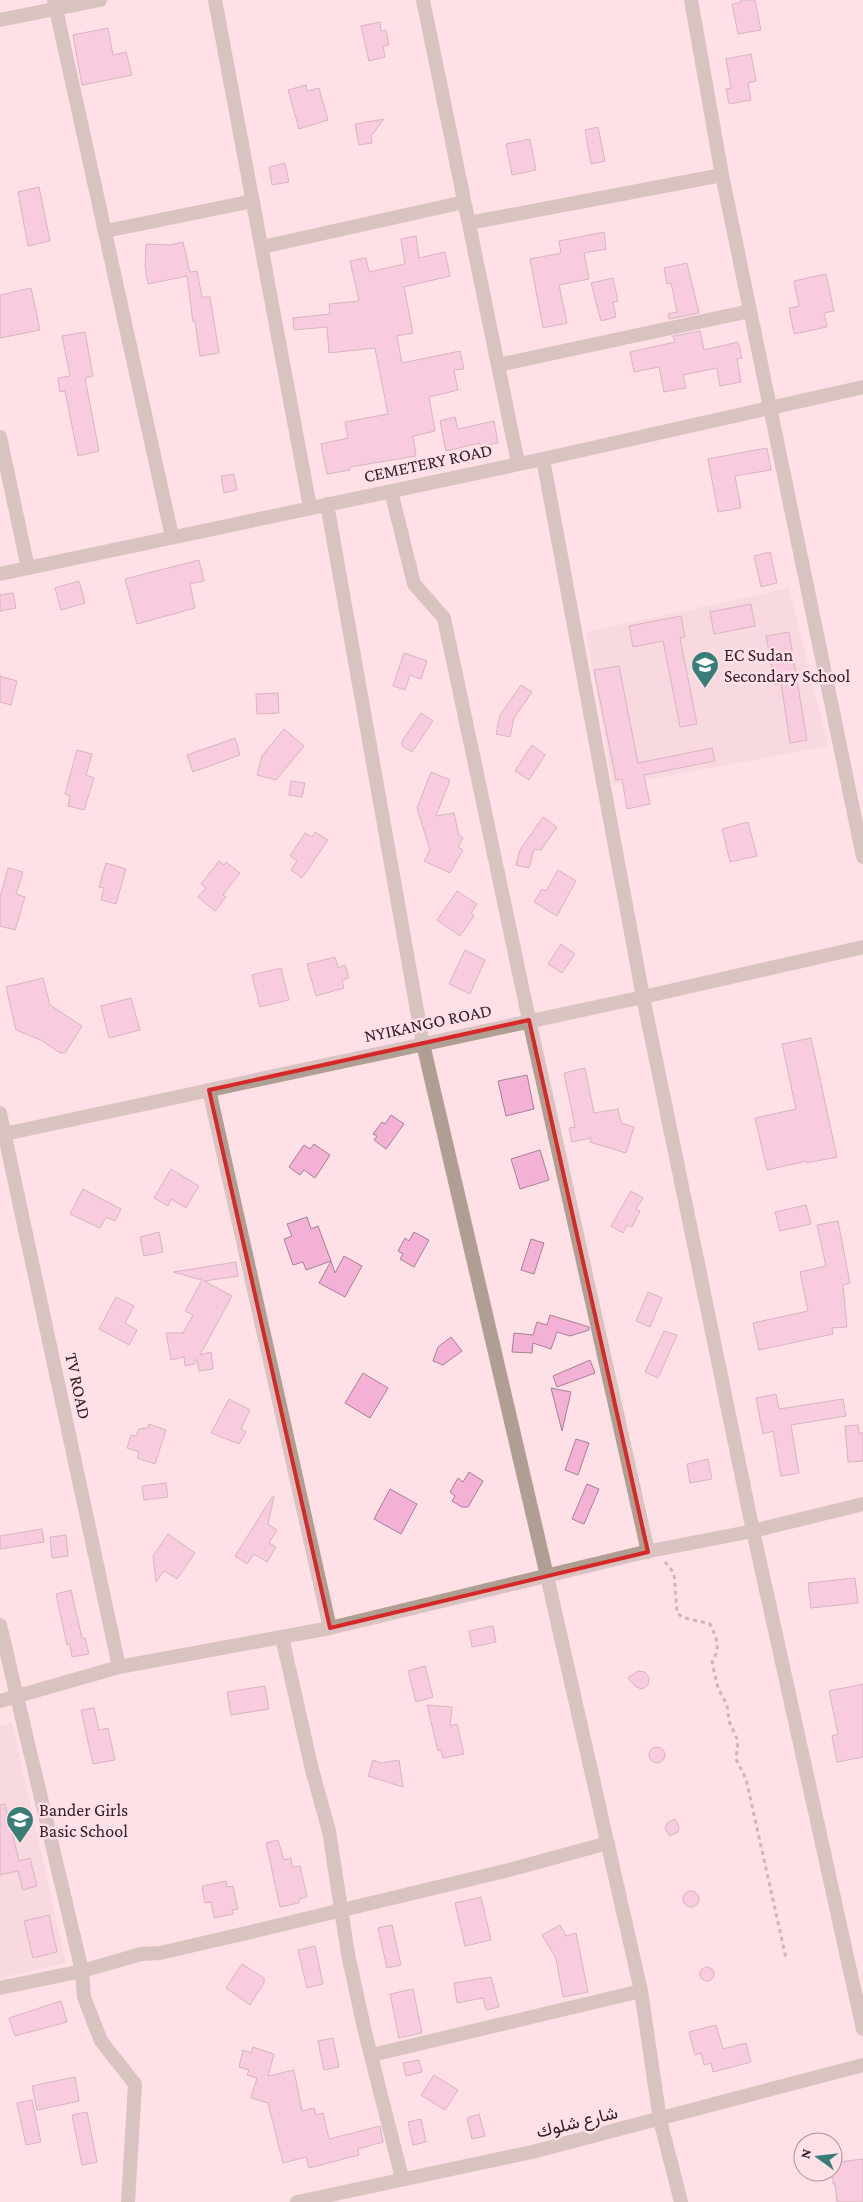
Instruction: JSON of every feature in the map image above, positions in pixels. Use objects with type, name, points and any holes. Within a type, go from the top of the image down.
[{"type":"street","points":[[0,20],[56,5],[100,0]]},
{"type":"street","points":[[215,0],[310,507]]},
{"type":"street","points":[[423,0],[518,463]]},
{"type":"street","points":[[691,0],[722,176],[863,857]]},
{"type":"street","points":[[56,5],[172,537]]},
{"type":"street","points":[[469,223],[722,176]]},
{"type":"street","points":[[106,231],[253,201]]},
{"type":"street","points":[[262,247],[464,202]]},
{"type":"street","points":[[498,364],[750,311]]},
{"type":"street","name":"CEMETERY ROAD","points":[[0,574],[543,459],[863,387]]},
{"type":"street","points":[[0,437],[28,568]]},
{"type":"street","points":[[543,459],[643,997],[754,1531],[863,2028]]},
{"type":"street","points":[[391,491],[414,584],[444,618],[529,1020],[647,1552]]},
{"type":"street","points":[[327,504],[423,1044],[641,1991],[660,2120],[681,2202]]},
{"type":"street","name":"NYIKANGO ROAD","points":[[3,1134],[643,997],[863,946]]},
{"type":"street","points":[[209,1090],[330,1628]]},
{"type":"street","name":"TV ROAD","points":[[0,1113],[3,1134],[120,1667]]},
{"type":"street","points":[[0,1701],[120,1667],[330,1628],[647,1552],[754,1531],[863,1504]]},
{"type":"street","points":[[0,1625],[82,1970],[84,1997],[101,2041],[135,2084],[128,2202]]},
{"type":"street","points":[[282,1637],[312,1770],[329,1831],[348,1954],[402,2178]]},
{"type":"street","points":[[0,1988],[82,1970],[141,1954],[160,1953],[342,1910],[608,1844]]},
{"type":"street","points":[[372,2055],[641,1991]]},
{"type":"street","name":"شارع شلوك","points":[[297,2202],[402,2178],[532,2152],[660,2120],[863,2065]]},
{"type":"path","points":[[647,1552],[666,1563],[674,1573],[677,1613],[684,1619],[696,1619],[710,1624],[719,1641],[718,1653],[712,1662],[718,1688],[727,1705],[728,1721],[738,1741],[736,1759],[746,1779],[786,1958]]},
{"type":"highlighted area","points":[[529,1020],[648,1552],[330,1628],[209,1090]]},
{"type":"shaded area","name":"EC Sudan Secondary School","points":[[789,588],[828,746],[613,786],[586,632]]},
{"type":"shaded area","name":"Bander Girls Basic School","points":[[12,1723],[66,1963],[0,1978],[0,1726]]},
{"type":"building","points":[[741,0],[755,0],[761,30],[738,34],[732,4],[741,2]]},
{"type":"building","points":[[380,22],[381,31],[386,30],[389,45],[383,46],[385,57],[369,61],[361,26]]},
{"type":"building","points":[[108,28],[113,55],[126,52],[132,75],[82,85],[73,35]]},
{"type":"building","points":[[751,54],[756,81],[748,83],[751,100],[729,104],[726,89],[731,88],[726,59]]},
{"type":"building","points":[[306,85],[307,91],[319,88],[328,120],[299,129],[288,90]]},
{"type":"building","points":[[384,119],[371,136],[372,143],[359,145],[355,124]]},
{"type":"building","points":[[598,127],[605,161],[591,164],[585,130]]},
{"type":"building","points":[[530,139],[536,170],[512,175],[506,144]]},
{"type":"building","points":[[285,163],[289,182],[272,185],[269,167]]},
{"type":"building","points":[[39,187],[50,241],[28,246],[18,192]]},
{"type":"building","points":[[604,232],[606,249],[584,253],[589,279],[559,285],[567,323],[543,328],[530,259],[561,253],[559,241]]},
{"type":"building","points":[[416,236],[419,258],[445,252],[450,276],[404,287],[413,333],[397,336],[402,363],[460,351],[464,369],[454,370],[458,390],[429,397],[435,431],[413,436],[416,456],[350,467],[350,470],[327,474],[321,444],[348,438],[345,422],[388,414],[375,348],[329,353],[327,327],[294,330],[293,318],[330,314],[329,304],[359,301],[350,261],[366,258],[369,272],[405,264],[401,239]]},
{"type":"building","points":[[183,242],[190,272],[197,271],[202,297],[210,297],[219,353],[200,356],[187,276],[148,284],[145,267],[146,244],[170,245]]},
{"type":"building","points":[[687,263],[699,313],[669,319],[668,314],[677,312],[671,283],[667,284],[664,268]]},
{"type":"building","points":[[826,274],[834,311],[824,313],[827,327],[794,334],[789,308],[799,306],[794,281]]},
{"type":"building","points":[[613,278],[618,301],[613,302],[616,317],[601,321],[591,283]]},
{"type":"building","points":[[31,288],[40,330],[0,338],[0,295]]},
{"type":"building","points":[[700,331],[704,350],[738,342],[742,358],[737,359],[741,382],[720,386],[717,368],[683,375],[686,388],[664,392],[659,367],[634,372],[630,352],[675,342],[673,336]]},
{"type":"building","points":[[85,332],[93,376],[85,378],[99,451],[78,456],[65,391],[60,392],[58,378],[70,376],[62,336]]},
{"type":"building","points":[[455,417],[458,429],[494,421],[498,443],[480,446],[480,443],[446,451],[440,421]]},
{"type":"building","points":[[767,448],[771,470],[735,476],[741,508],[718,512],[708,459]]},
{"type":"building","points":[[234,474],[237,490],[224,493],[221,476]]},
{"type":"building","points":[[770,552],[777,583],[761,587],[754,556]]},
{"type":"building","points":[[199,560],[204,581],[190,584],[195,608],[137,624],[125,579]]},
{"type":"building","points":[[79,581],[85,603],[61,610],[55,588]]},
{"type":"building","points":[[13,593],[16,608],[0,611],[0,595]]},
{"type":"building","points":[[751,604],[755,626],[714,634],[710,612]]},
{"type":"building","points":[[681,616],[685,637],[680,638],[697,724],[680,727],[663,641],[633,647],[629,626]]},
{"type":"building","points":[[789,632],[807,740],[790,743],[781,683],[775,685],[766,636]]},
{"type":"building","points":[[404,653],[427,661],[421,679],[410,675],[405,690],[393,686]]},
{"type":"building","points":[[619,666],[638,763],[712,748],[715,761],[644,775],[650,804],[627,809],[622,779],[616,780],[594,670]]},
{"type":"building","points":[[0,676],[17,681],[11,705],[0,702]]},
{"type":"building","points":[[521,685],[532,692],[514,718],[510,737],[496,734],[500,715]]},
{"type":"building","points":[[278,693],[279,713],[257,714],[256,694]]},
{"type":"building","points":[[421,713],[433,721],[412,752],[402,746],[402,741]]},
{"type":"building","points":[[284,729],[304,746],[276,780],[257,775],[262,756]]},
{"type":"building","points":[[235,738],[240,755],[193,772],[187,755]]},
{"type":"building","points":[[532,745],[545,755],[529,780],[515,771]]},
{"type":"building","points":[[77,750],[92,754],[86,775],[94,778],[84,810],[68,806],[70,796],[65,794]]},
{"type":"building","points":[[431,772],[450,780],[436,816],[454,813],[459,835],[463,838],[458,847],[463,850],[450,873],[424,861],[430,850],[417,808]]},
{"type":"building","points":[[291,781],[305,783],[302,797],[289,795]]},
{"type":"building","points":[[543,817],[557,827],[541,850],[534,849],[529,868],[516,865],[520,850]]},
{"type":"building","points":[[748,822],[757,856],[730,862],[722,829]]},
{"type":"building","points":[[315,832],[328,840],[302,878],[291,870],[297,861],[290,856],[305,833],[312,837]]},
{"type":"building","points":[[219,861],[224,865],[226,862],[240,873],[223,895],[226,897],[215,911],[198,897],[206,888],[201,884]]},
{"type":"building","points":[[106,863],[126,869],[116,904],[101,900],[104,888],[99,887]]},
{"type":"building","points":[[8,868],[23,872],[16,894],[25,897],[15,930],[0,926],[0,897]]},
{"type":"building","points":[[558,870],[576,881],[557,916],[534,902],[542,889],[546,891]]},
{"type":"building","points":[[457,891],[477,904],[471,913],[474,916],[460,936],[437,920]]},
{"type":"building","points":[[561,944],[575,954],[562,973],[548,964]]},
{"type":"building","points":[[465,950],[485,960],[470,994],[449,984]]},
{"type":"building","points":[[335,957],[338,968],[345,965],[349,978],[342,980],[344,988],[316,996],[307,964]]},
{"type":"building","points":[[281,968],[289,1000],[260,1007],[252,975]]},
{"type":"building","points":[[43,978],[50,1005],[82,1026],[65,1053],[60,1053],[41,1040],[16,1030],[6,987]]},
{"type":"building","points":[[131,998],[140,1030],[109,1038],[101,1006]]},
{"type":"building","points":[[811,1038],[837,1157],[807,1163],[807,1161],[767,1170],[755,1118],[796,1109],[782,1044]]},
{"type":"building","points":[[585,1068],[594,1113],[618,1109],[621,1123],[634,1127],[626,1153],[590,1142],[591,1138],[572,1142],[569,1128],[575,1127],[564,1073]]},
{"type":"building","points":[[527,1075],[534,1109],[506,1116],[498,1081]]},
{"type":"building","points":[[391,1115],[404,1124],[386,1149],[374,1140],[377,1136],[373,1134],[382,1122],[385,1124]]},
{"type":"building","points":[[314,1144],[330,1155],[315,1178],[304,1170],[300,1175],[289,1167],[304,1145],[310,1149]]},
{"type":"building","points":[[540,1150],[549,1180],[520,1189],[511,1159]]},
{"type":"building","points":[[171,1169],[199,1186],[186,1208],[171,1199],[168,1206],[154,1198]]},
{"type":"building","points":[[83,1189],[121,1209],[115,1221],[106,1217],[100,1228],[70,1214]]},
{"type":"building","points":[[631,1191],[643,1198],[636,1209],[640,1211],[632,1227],[627,1225],[623,1233],[611,1226]]},
{"type":"building","points":[[806,1205],[811,1224],[780,1231],[775,1212]]},
{"type":"building","points":[[307,1217],[311,1229],[318,1226],[331,1261],[306,1270],[303,1262],[293,1265],[284,1239],[292,1236],[287,1224]]},
{"type":"building","points":[[838,1221],[850,1283],[843,1285],[847,1327],[832,1328],[833,1334],[759,1350],[753,1323],[808,1311],[800,1272],[826,1266],[817,1225]]},
{"type":"building","points":[[159,1232],[163,1252],[144,1256],[140,1237]]},
{"type":"building","points":[[414,1232],[429,1240],[414,1267],[400,1259],[403,1254],[398,1251],[405,1238],[409,1241]]},
{"type":"building","points":[[531,1239],[544,1243],[534,1274],[521,1270]]},
{"type":"building","points":[[344,1256],[362,1266],[345,1297],[319,1283],[331,1261],[335,1273]]},
{"type":"building","points":[[236,1262],[238,1276],[204,1281],[232,1296],[200,1355],[211,1352],[213,1369],[199,1371],[197,1359],[194,1364],[185,1366],[184,1357],[171,1360],[166,1333],[183,1333],[193,1315],[185,1311],[202,1280],[173,1272]]},
{"type":"building","points":[[648,1292],[662,1298],[650,1327],[636,1321]]},
{"type":"building","points":[[116,1297],[134,1306],[125,1323],[137,1330],[129,1345],[99,1329]]},
{"type":"building","points":[[550,1315],[589,1327],[589,1330],[570,1336],[557,1332],[551,1349],[533,1343],[532,1353],[512,1352],[514,1333],[533,1335],[537,1322],[547,1325]]},
{"type":"building","points":[[664,1331],[677,1335],[658,1378],[645,1372]]},
{"type":"building","points":[[451,1337],[462,1351],[443,1365],[433,1361],[438,1347]]},
{"type":"building","points":[[590,1360],[595,1373],[557,1387],[553,1376]]},
{"type":"building","points":[[363,1373],[388,1388],[370,1418],[345,1403]]},
{"type":"building","points":[[551,1388],[571,1392],[562,1431]]},
{"type":"building","points":[[776,1394],[779,1409],[843,1399],[846,1416],[791,1425],[799,1473],[781,1476],[773,1431],[763,1434],[756,1398]]},
{"type":"building","points":[[229,1399],[250,1410],[241,1429],[246,1432],[239,1444],[211,1433]]},
{"type":"building","points":[[149,1424],[166,1430],[155,1464],[137,1458],[139,1452],[127,1448],[131,1435],[136,1436],[139,1429],[148,1428]]},
{"type":"building","points":[[858,1425],[859,1433],[863,1433],[863,1461],[848,1462],[845,1426]]},
{"type":"building","points":[[576,1439],[589,1443],[578,1475],[565,1470]]},
{"type":"building","points":[[708,1459],[712,1479],[690,1483],[687,1464]]},
{"type":"building","points":[[469,1472],[483,1481],[468,1507],[462,1507],[452,1501],[455,1496],[450,1492],[458,1478],[463,1482]]},
{"type":"building","points":[[166,1483],[168,1497],[144,1500],[142,1486]]},
{"type":"building","points":[[587,1484],[599,1489],[584,1524],[572,1519]]},
{"type":"building","points":[[390,1489],[417,1504],[401,1534],[374,1519]]},
{"type":"building","points":[[272,1497],[274,1497],[268,1524],[277,1530],[269,1543],[276,1547],[267,1562],[254,1554],[247,1564],[235,1556]]},
{"type":"building","points":[[42,1529],[44,1542],[0,1549],[0,1536]]},
{"type":"building","points":[[168,1534],[195,1553],[177,1579],[164,1571],[156,1582],[153,1556]]},
{"type":"building","points":[[66,1535],[68,1556],[52,1558],[50,1537]]},
{"type":"building","points":[[855,1578],[858,1603],[811,1608],[808,1583]]},
{"type":"building","points":[[71,1590],[82,1638],[85,1638],[89,1654],[72,1657],[70,1644],[67,1645],[56,1594]]},
{"type":"building","points":[[493,1626],[496,1642],[472,1647],[469,1631]]},
{"type":"building","points":[[425,1666],[433,1697],[416,1702],[408,1671]]},
{"type":"building","points":[[638,1671],[645,1672],[649,1678],[648,1685],[642,1689],[636,1687],[628,1678]]},
{"type":"building","points":[[863,1684],[863,1757],[837,1762],[832,1736],[838,1734],[829,1691]]},
{"type":"building","points":[[265,1686],[269,1709],[231,1715],[227,1692]]},
{"type":"building","points":[[427,1705],[452,1707],[450,1726],[457,1724],[464,1754],[443,1758],[441,1750],[438,1751]]},
{"type":"building","points":[[94,1708],[99,1730],[108,1728],[115,1760],[93,1764],[81,1710]]},
{"type":"building","points":[[657,1747],[663,1749],[665,1755],[663,1761],[657,1763],[651,1761],[649,1755],[651,1749]]},
{"type":"building","points":[[373,1760],[381,1763],[399,1760],[403,1787],[368,1776]]},
{"type":"building","points":[[5,1804],[19,1861],[30,1858],[37,1886],[23,1890],[18,1871],[0,1875],[0,1805]]},
{"type":"building","points":[[675,1819],[679,1827],[678,1832],[670,1836],[665,1829],[667,1823]]},
{"type":"building","points":[[278,1840],[284,1860],[291,1858],[292,1867],[300,1866],[307,1897],[299,1899],[299,1903],[280,1907],[266,1843]]},
{"type":"building","points":[[226,1881],[227,1887],[233,1886],[238,1909],[232,1910],[233,1914],[214,1918],[211,1902],[205,1903],[202,1886]]},
{"type":"building","points":[[691,1891],[699,1899],[691,1907],[683,1899]]},
{"type":"building","points":[[481,1897],[491,1940],[465,1946],[455,1903]]},
{"type":"building","points":[[49,1915],[57,1952],[33,1958],[24,1921]]},
{"type":"building","points":[[392,1925],[401,1965],[387,1968],[378,1928]]},
{"type":"building","points":[[560,1925],[566,1936],[576,1933],[588,1992],[563,1997],[556,1958],[542,1935]]},
{"type":"building","points":[[315,1946],[323,1984],[307,1988],[298,1950]]},
{"type":"building","points":[[242,1964],[264,1978],[264,1983],[250,2005],[226,1988]]},
{"type":"building","points":[[704,1967],[710,1967],[714,1974],[710,1981],[704,1981],[700,1977],[700,1971]]},
{"type":"building","points":[[491,1977],[499,2007],[486,2010],[483,1998],[457,2003],[454,1983]]},
{"type":"building","points":[[413,1989],[422,2033],[399,2038],[390,1994]]},
{"type":"building","points":[[61,2001],[67,2022],[15,2036],[9,2018]]},
{"type":"building","points":[[716,2025],[723,2049],[746,2043],[751,2062],[713,2072],[711,2063],[704,2065],[701,2053],[695,2055],[689,2032]]},
{"type":"building","points":[[333,2038],[339,2067],[324,2070],[318,2041]]},
{"type":"building","points":[[253,2047],[274,2054],[268,2076],[294,2070],[302,2111],[314,2108],[316,2115],[323,2113],[329,2139],[380,2126],[383,2142],[358,2149],[359,2155],[309,2168],[306,2157],[283,2163],[268,2103],[251,2098],[257,2078],[247,2075],[249,2070],[239,2067],[243,2050],[251,2053]]},
{"type":"building","points":[[419,2060],[422,2072],[406,2076],[403,2063]]},
{"type":"building","points":[[434,2075],[458,2090],[445,2110],[421,2095]]},
{"type":"building","points":[[75,2077],[79,2101],[37,2110],[32,2086]]},
{"type":"building","points":[[32,2100],[41,2142],[26,2145],[17,2103]]},
{"type":"building","points":[[87,2112],[97,2162],[82,2165],[72,2115]]},
{"type":"building","points":[[479,2114],[485,2136],[472,2139],[467,2118]]},
{"type":"building","points":[[421,2119],[426,2142],[413,2145],[408,2122]]},
{"type":"building","points":[[863,2159],[863,2202],[837,2202],[835,2184],[833,2182],[843,2182],[843,2162]]},
{"type":"place","name":"EC Sudan Secondary School","points":[[705,689]]},
{"type":"place","name":"Bander Girls Basic School","points":[[20,1844]]}]
